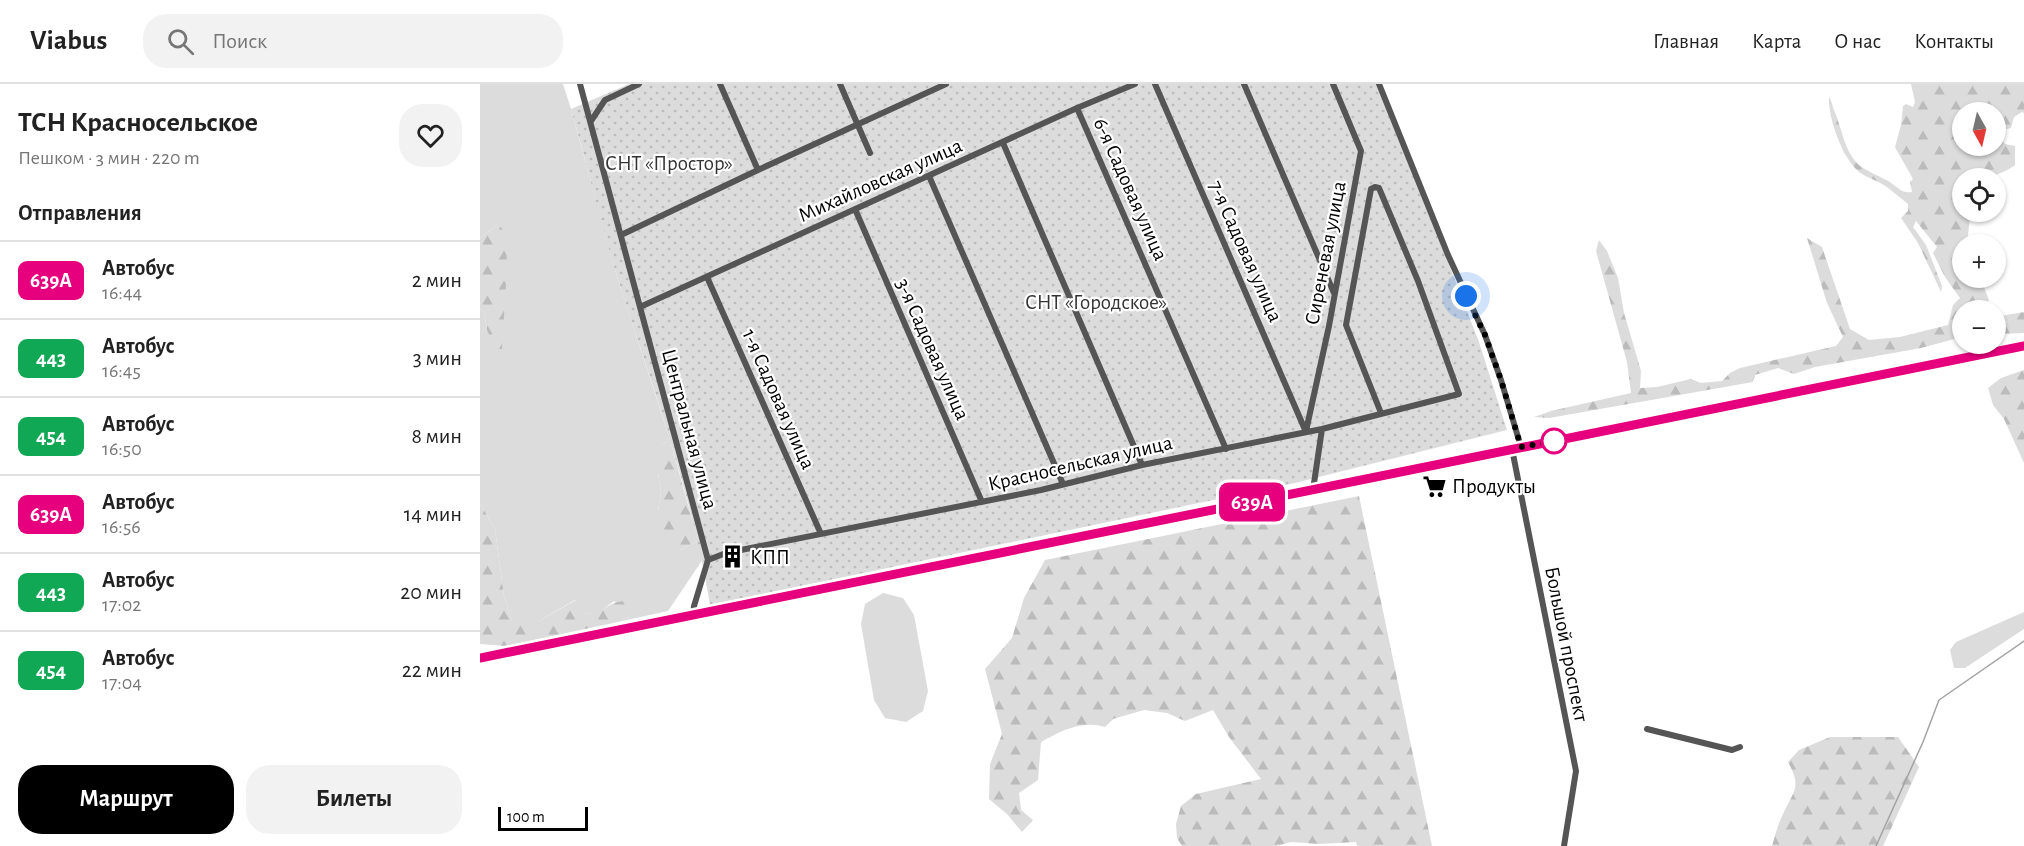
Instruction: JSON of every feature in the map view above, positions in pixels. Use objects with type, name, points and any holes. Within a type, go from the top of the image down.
[{"type":"main road","points":[[480,658],[2024,346]]},
{"type":"street","name":"Центральная улица","points":[[580,84],[708,560]]},
{"type":"street","points":[[591,121],[605,100],[639,84]]},
{"type":"street","points":[[720,84],[758,170]]},
{"type":"street","points":[[840,84],[870,153]]},
{"type":"street","points":[[621,236],[933,87],[946,84]]},
{"type":"street","name":"Михайловская улица","points":[[640,308],[1077,108],[1135,84]]},
{"type":"street","name":"7-я Садовая улица","points":[[1155,84],[1306,432]]},
{"type":"street","points":[[1244,84],[1334,293]]},
{"type":"street","name":"Сиреневая улица","points":[[1306,432],[1361,151],[1333,84]]},
{"type":"street","name":"Большой проспект","points":[[1379,84],[1448,255],[1485,335],[1501,380],[1517,448],[1576,771],[1564,846]]},
{"type":"street","name":"6-я Садовая улица","points":[[1077,108],[1226,449]]},
{"type":"street","points":[[1003,143],[1142,465]]},
{"type":"street","points":[[929,176],[1063,484]]},
{"type":"street","name":"Красносельская улица","points":[[708,560],[726,553],[982,502],[1142,465],[1322,429],[1459,394],[1418,280],[1379,188],[1375,187],[1371,189],[1346,326],[1381,413]]},
{"type":"street","name":"3-я Садовая улица","points":[[855,209],[982,502]]},
{"type":"street","name":"1-я Садовая улица","points":[[707,277],[821,534]]},
{"type":"street","points":[[1313,490],[1322,429]]},
{"type":"street","points":[[693,615],[708,560]]},
{"type":"street","points":[[1647,729],[1732,750],[1740,747]]},
{"type":"green space","points":[[480,84],[563,84],[616,273],[670,440],[662,445],[658,473],[661,492],[658,511],[680,550],[698,541],[703,559],[668,611],[618,622],[629,617],[614,601],[598,613],[587,614],[575,600],[539,621],[512,621],[504,596],[495,529],[480,503],[480,309],[484,312],[487,330],[498,224],[480,238]]},
{"type":"green space","name":"СНТ «Городское»","points":[[629,84],[1379,84],[1479,342],[1507,430],[1295,483],[710,605],[682,480],[611,255],[571,109]]},
{"type":"green space","points":[[1911,84],[2024,84],[2024,113],[2014,117],[2011,128],[2006,129],[2006,102],[1952,102],[1952,156],[2006,156],[2006,144],[2015,146],[2015,165],[2006,170],[2006,168],[1952,168],[1952,222],[1969,222],[1968,234],[1952,234],[1952,287],[1933,253],[1937,247],[1916,221],[1913,227],[1926,245],[1942,286],[1941,292],[1918,243],[1901,218],[1908,211],[1908,204],[1851,164],[1833,126],[1829,97],[1854,159],[1866,170],[1902,191],[1908,192],[1912,192],[1910,182],[1913,179],[1895,147],[1903,106],[1906,104],[1913,107],[1915,102]]},
{"type":"green space","points":[[498,224],[506,233],[507,267],[502,349],[495,349],[487,330],[484,312],[480,309],[480,238]]},
{"type":"green space","points":[[1807,238],[1822,247],[1850,329],[1869,340],[1900,337],[1948,325],[1952,309],[1952,340],[1921,348],[1815,367],[1794,374],[1778,368],[1755,375],[1753,382],[1549,418],[1534,417],[1631,393],[1627,362],[1596,251],[1599,240],[1607,251],[1618,278],[1624,313],[1641,371],[1640,388],[1657,387],[1691,379],[1701,383],[1722,381],[1730,373],[1740,368],[1836,346],[1843,337],[1827,303]]},
{"type":"green space","points":[[1953,288],[1984,288],[1989,300],[1958,300],[1960,298]]},
{"type":"green space","points":[[2024,312],[2024,333],[2006,334],[2006,315]]},
{"type":"green space","points":[[2024,370],[2024,463],[2004,419],[1993,405],[1988,388],[2001,378]]},
{"type":"green space","points":[[670,440],[698,541],[680,550],[670,549],[659,528],[658,511],[661,492],[658,455],[662,445]]},
{"type":"green space","points":[[1359,496],[1432,846],[1357,846],[1356,842],[1319,844],[1291,842],[1276,846],[1182,846],[1177,838],[1176,824],[1181,806],[1196,794],[1261,779],[1229,737],[1213,710],[1185,721],[1167,713],[1144,710],[1113,719],[1105,727],[1079,726],[1041,742],[1038,780],[1019,793],[1021,810],[1033,820],[1022,832],[1007,814],[989,799],[990,764],[1002,734],[985,669],[1012,638],[1024,598],[1045,560]]},
{"type":"green space","points":[[480,503],[495,529],[504,596],[512,621],[539,621],[576,600],[587,614],[621,601],[627,601],[633,609],[629,617],[618,622],[506,646],[480,644]]},
{"type":"green space","points":[[883,593],[903,598],[914,615],[928,691],[923,711],[906,722],[885,718],[874,700],[861,624],[865,604]]},
{"type":"green space","points":[[2024,612],[2024,629],[1965,668],[1954,668],[1950,650],[1956,642]]},
{"type":"green space","points":[[1830,737],[1898,737],[1919,767],[1883,846],[1772,846],[1795,789],[1795,778],[1788,762],[1799,750]]},
{"type":"waterway","points":[[1876,846],[1923,742],[1939,700],[2024,641]]},
{"type":"bus line","name":"639А","points":[[480,658],[2024,346]]},
{"type":"place","name":"Продукты","points":[[1434,486]]},
{"type":"place","name":"КПП","points":[[732,557]]},
{"type":"route","points":[[1466,296],[1485,335],[1521,447],[1554,441]]},
{"type":"park label","name":"СНТ «Простор»","points":[[669,163]]}]
